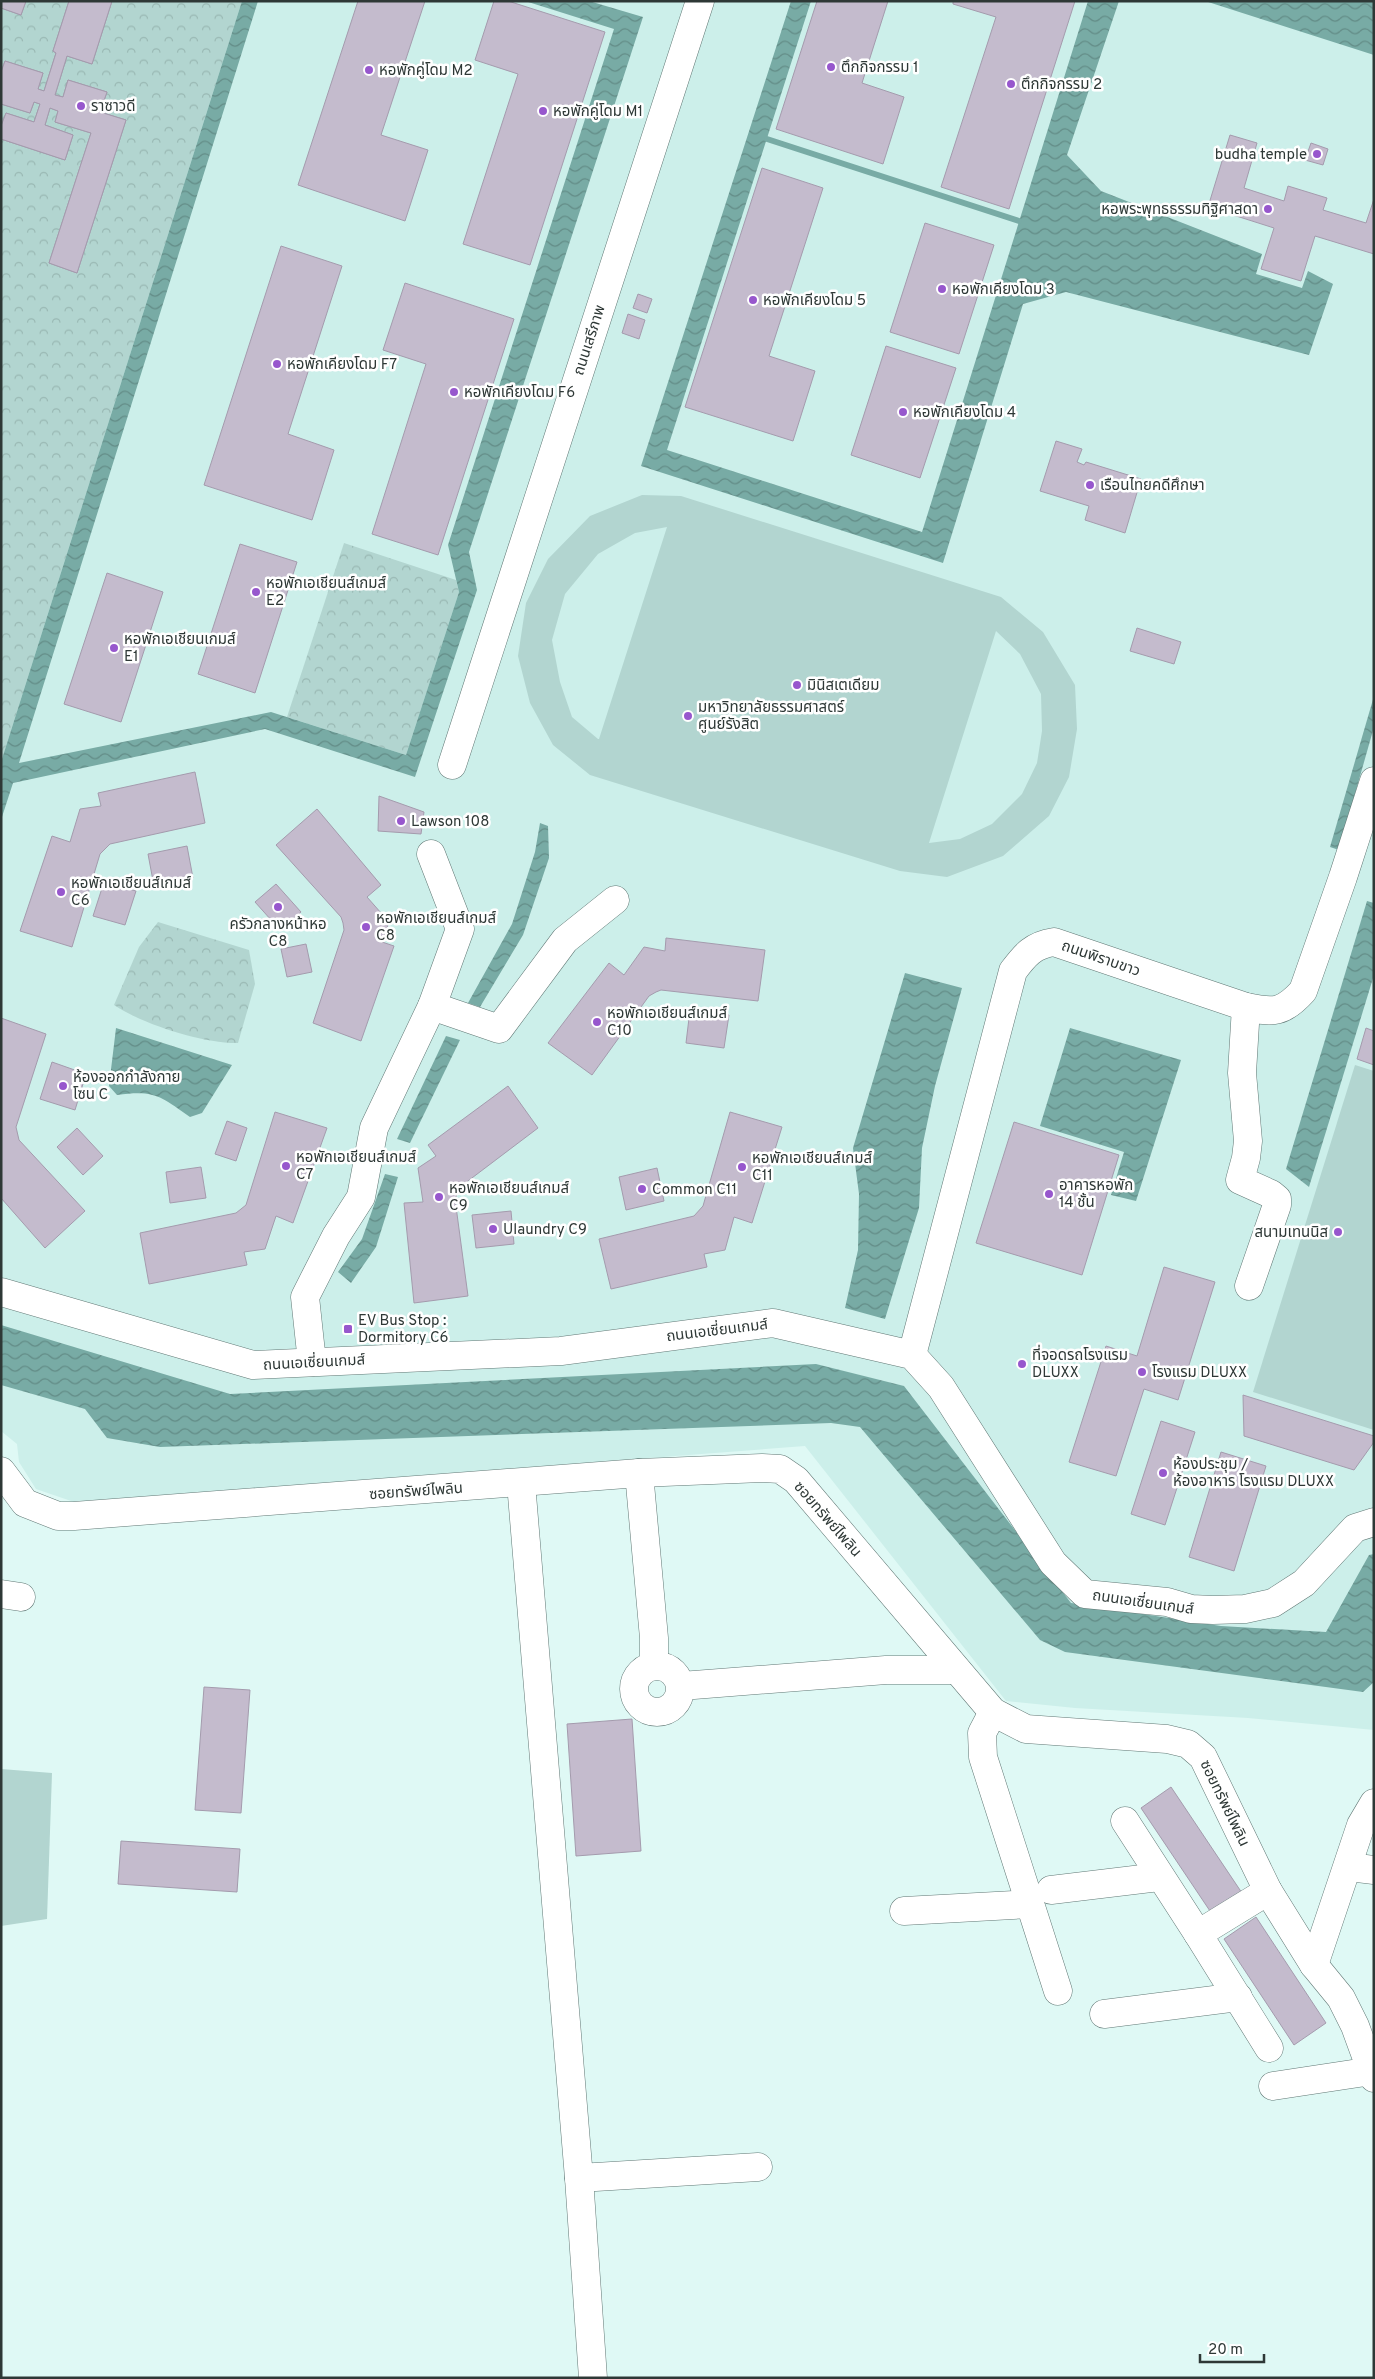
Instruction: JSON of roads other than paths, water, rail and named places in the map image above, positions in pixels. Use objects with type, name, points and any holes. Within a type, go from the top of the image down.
[{"type":"street","name":"ถนนเสรีภาพ","points":[[452,765],[700,1]]},
{"type":"street","name":"ถนนพิราบขาว","points":[[912,1355],[1013,971],[1026,954],[1040,944],[1054,942],[1246,1007],[1267,1011],[1290,1006],[1302,990],[1343,877],[1374,781]]},
{"type":"street","points":[[312,1362],[305,1297],[336,1236],[361,1197],[374,1128],[432,1006],[460,929],[431,854]]},
{"type":"street","points":[[432,1006],[499,1029],[565,940],[616,900]]},
{"type":"street","points":[[1246,1007],[1242,1073],[1248,1141],[1240,1180],[1271,1194],[1276,1199],[1277,1205],[1249,1286]]},
{"type":"street","name":"ถนนเอเซี่ยนเกมส์","points":[[1,1292],[253,1365],[561,1351],[773,1322],[912,1355],[941,1387],[1053,1563],[1085,1594],[1167,1602],[1190,1609],[1245,1609],[1273,1603],[1304,1583],[1355,1528],[1374,1522]]},
{"type":"street","name":"ซอยทรัพย์ไพลิน","points":[[1,1471],[25,1503],[58,1516],[639,1473],[762,1468],[780,1469],[796,1480],[993,1712],[1026,1729],[1167,1739],[1188,1744],[1204,1757],[1268,1891],[1314,1965],[1341,1998],[1356,2026],[1373,2074]]},
{"type":"street","points":[[639,1473],[654,1638],[654,1664]]},
{"type":"street","points":[[521,1483],[579,2178],[593,2378]]},
{"type":"street","points":[[654,1664],[672,1669],[681,1686],[677,1702],[663,1712],[643,1709],[632,1692],[638,1673],[654,1664]]},
{"type":"street","points":[[681,1686],[886,1670],[956,1670]]},
{"type":"street","points":[[993,1712],[982,1732],[983,1757],[1041,1897],[1058,1991]]},
{"type":"street","points":[[1314,1965],[1361,1868],[1361,1825],[1374,1802]]},
{"type":"street","points":[[1125,1821],[1159,1877],[1238,1996],[1269,2048]]},
{"type":"street","points":[[904,1911],[1041,1897],[1159,1877]]},
{"type":"street","points":[[1198,1934],[1268,1891]]},
{"type":"street","points":[[1104,2014],[1238,1996]]},
{"type":"street","points":[[1273,2086],[1373,2074]]},
{"type":"street","points":[[579,2178],[758,2167]]},
{"type":"water","points":[[242,1],[258,1],[19,763],[271,712],[406,755],[459,592],[448,545],[614,29],[525,1],[589,1],[643,17],[469,552],[477,590],[415,777],[265,729],[13,783],[1,820],[1,762]]},
{"type":"water","points":[[791,1],[811,1],[667,450],[922,532],[1088,1],[1119,1],[1067,155],[1101,191],[1262,254],[1256,274],[1302,288],[1308,271],[1333,284],[1309,355],[1066,292],[1023,304],[943,563],[641,466]]},
{"type":"water","points":[[1205,1],[1374,1],[1374,55]]},
{"type":"water","points":[[1374,696],[1374,727],[1339,850],[1330,847]]},
{"type":"water","points":[[540,823],[548,826],[549,858],[523,935],[480,1007],[468,1003],[512,924],[535,852]]},
{"type":"water","points":[[1367,901],[1374,903],[1374,975],[1309,1187],[1286,1169]]},
{"type":"water","points":[[905,973],[962,988],[935,1086],[922,1148],[919,1208],[885,1319],[845,1308],[858,1250],[859,1194],[853,1148]]},
{"type":"water","points":[[116,1028],[232,1065],[202,1113],[190,1117],[164,1099],[156,1096],[140,1093],[117,1095],[109,1086]]},
{"type":"water","points":[[1070,1028],[1181,1060],[1136,1201],[1111,1195],[1124,1152],[1040,1126]]},
{"type":"water","points":[[446,1036],[460,1040],[410,1143],[397,1139]]},
{"type":"water","points":[[385,1174],[398,1177],[376,1247],[351,1283],[338,1272],[362,1239]]},
{"type":"water","points":[[1,1325],[230,1394],[816,1364],[904,1386],[1071,1603],[1221,1626],[1326,1632],[1369,1555],[1374,1554],[1374,1682],[1363,1692],[1065,1652],[1040,1640],[860,1427],[831,1423],[160,1447],[107,1438],[85,1409],[1,1385]]},
{"type":"waterway","points":[[767,139],[1019,221]]},
{"type":"place","name":"ตึกกิจกรรม 1","points":[[831,67]]},
{"type":"place","name":"หอพักคู่โดม M2","points":[[369,70]]},
{"type":"place","name":"ตึกกิจกรรม 2","points":[[1011,84]]},
{"type":"place","name":"ราซาวดี","points":[[81,106]]},
{"type":"place","name":"หอพักคู่โดม M1","points":[[543,111]]},
{"type":"place","name":"budha temple","points":[[1317,154]]},
{"type":"place","name":"หอพระพุทธธรรมทิฐิศาสดา","points":[[1268,209]]},
{"type":"place","name":"หอพักเคียงโดม 3","points":[[942,289]]},
{"type":"place","name":"หอพักเคียงโดม 5","points":[[753,300]]},
{"type":"place","name":"หอพักเคียงโดม F7","points":[[277,364]]},
{"type":"place","name":"หอพักเคียงโดม F6","points":[[454,392]]},
{"type":"place","name":"หอพักเคียงโดม 4","points":[[903,412]]},
{"type":"place","name":"เรือนไทยคดีศึกษา","points":[[1090,485]]},
{"type":"place","name":"หอพักเอเชียนส์เกมส์ E2","points":[[256,592]]},
{"type":"place","name":"หอพักเอเชียนเกมส์ E1","points":[[114,648]]},
{"type":"place","name":"มินิสเตเดียม","points":[[797,685]]},
{"type":"place","name":"มหาวิทยาลัยธรรมศาสตร์ ศูนย์รังสิต","points":[[688,716]]},
{"type":"place","name":"Lawson 108","points":[[401,821]]},
{"type":"place","name":"หอพักเอเชียนส์เกมส์ C6","points":[[61,892]]},
{"type":"place","name":"ครัวกลางหน้าหอ C8","points":[[278,907]]},
{"type":"place","name":"หอพักเอเชียนส์เกมส์ C8","points":[[366,927]]},
{"type":"place","name":"หอพักเอเชียนส์เกมส์ C10","points":[[597,1022]]},
{"type":"place","name":"ห้องออกกำลังกาย โซน C","points":[[63,1086]]},
{"type":"place","name":"หอพักเอเชียนส์เกมส์ C7","points":[[286,1166]]},
{"type":"place","name":"หอพักเอเชียนส์เกมส์ C11","points":[[742,1167]]},
{"type":"place","name":"Common C11","points":[[642,1189]]},
{"type":"place","name":"อาคารหอพัก 14 ชั้น","points":[[1049,1194]]},
{"type":"place","name":"หอพักเอเชียนส์เกมส์ C9","points":[[439,1197]]},
{"type":"place","name":"Ulaundry C9","points":[[493,1229]]},
{"type":"place","name":"สนามเทนนิส","points":[[1338,1232]]},
{"type":"place","name":"EV Bus Stop : Dormitory C6","points":[[348,1329]]},
{"type":"place","name":"ที่จอดรถโรงแรม DLUXX","points":[[1022,1364]]},
{"type":"place","name":"โรงแรม DLUXX","points":[[1142,1372]]},
{"type":"place","name":"ห้องประชุม / ห้องอาหาร โรงแรม DLUXX","points":[[1163,1473]]}]
